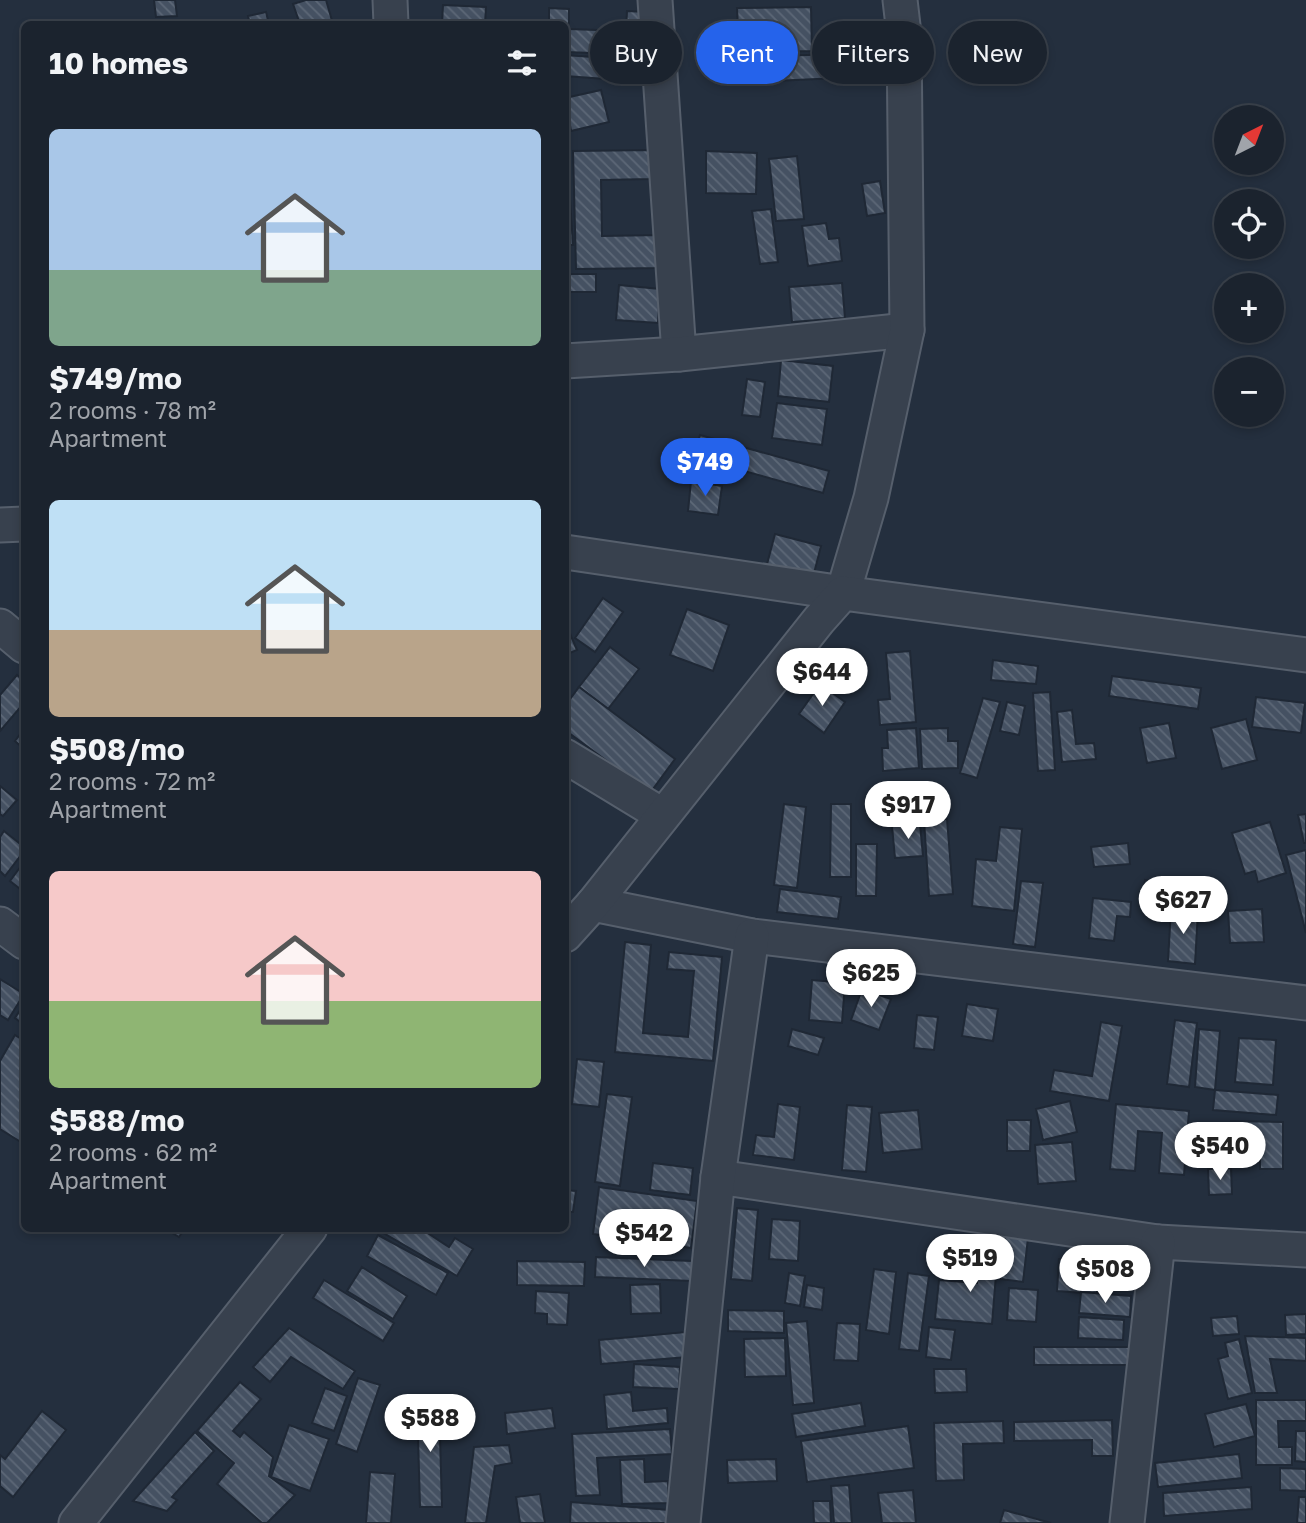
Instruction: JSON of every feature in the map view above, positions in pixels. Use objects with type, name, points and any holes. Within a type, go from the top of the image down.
[{"type":"street","points":[[390,0],[391,21]]},
{"type":"street","points":[[655,0],[678,354]]},
{"type":"street","points":[[569,931],[819,620],[844,593],[871,499],[907,330],[904,34],[900,0]]},
{"type":"street","points":[[569,361],[678,354],[907,330]]},
{"type":"street","points":[[0,526],[21,524]]},
{"type":"street","points":[[569,553],[844,593],[1306,655]]},
{"type":"street","points":[[0,626],[21,644]]},
{"type":"street","points":[[569,758],[662,815]]},
{"type":"street","points":[[593,904],[752,936],[1306,1003]]},
{"type":"street","points":[[0,924],[21,940]]},
{"type":"street","points":[[683,1523],[718,1177],[752,936]]},
{"type":"street","points":[[718,1177],[1158,1242],[1306,1250]]},
{"type":"street","points":[[76,1523],[307,1232]]},
{"type":"street","points":[[1127,1523],[1158,1242]]},
{"type":"building","points":[[154,0],[175,0],[177,16],[156,17]]},
{"type":"building","points":[[306,0],[326,0],[332,21],[299,21],[293,4]]},
{"type":"building","points":[[443,5],[486,7],[485,21],[442,21]]},
{"type":"building","points":[[811,7],[812,51],[798,51],[798,21],[738,21],[737,8]]},
{"type":"building","points":[[549,8],[569,9],[569,21],[549,21]]},
{"type":"building","points":[[627,11],[647,12],[647,21],[626,21]]},
{"type":"building","points":[[266,12],[268,21],[249,21],[248,16]]},
{"type":"building","points":[[569,29],[590,30],[590,53],[569,52]]},
{"type":"building","points":[[569,55],[590,57],[590,78],[569,76]]},
{"type":"building","points":[[798,55],[812,55],[812,79],[798,80]]},
{"type":"building","points":[[601,90],[609,122],[571,131],[569,97]]},
{"type":"building","points":[[650,150],[651,179],[601,180],[602,236],[661,235],[662,268],[576,269],[573,151]]},
{"type":"building","points":[[706,151],[757,153],[756,194],[706,193]]},
{"type":"building","points":[[797,156],[804,219],[776,221],[769,159]]},
{"type":"building","points":[[880,181],[885,213],[867,216],[862,184]]},
{"type":"building","points":[[569,200],[570,200],[573,245],[569,245]]},
{"type":"building","points":[[771,209],[778,262],[760,264],[752,211]]},
{"type":"building","points":[[826,223],[829,239],[839,238],[842,261],[808,266],[802,226]]},
{"type":"building","points":[[569,274],[596,274],[596,292],[569,292]]},
{"type":"building","points":[[842,283],[845,318],[792,322],[789,287]]},
{"type":"building","points":[[619,285],[660,289],[658,323],[616,320]]},
{"type":"building","points":[[781,360],[833,366],[829,402],[778,396]]},
{"type":"building","points":[[747,379],[765,382],[760,417],[742,415]]},
{"type":"building","points":[[777,403],[827,409],[822,445],[772,438]]},
{"type":"building","points":[[700,435],[829,471],[823,493],[694,457]]},
{"type":"building","points":[[691,481],[722,486],[718,515],[688,511]]},
{"type":"building","points":[[775,534],[821,546],[812,581],[766,568]]},
{"type":"building","points":[[603,598],[623,612],[595,652],[575,638]]},
{"type":"building","points":[[687,609],[729,625],[713,671],[670,655]]},
{"type":"building","points":[[569,631],[577,650],[569,653]]},
{"type":"building","points":[[610,647],[639,669],[608,709],[579,687]]},
{"type":"building","points":[[910,651],[916,722],[880,725],[878,700],[890,699],[886,653]]},
{"type":"building","points":[[993,660],[1038,666],[1036,684],[991,680]]},
{"type":"building","points":[[17,675],[21,678],[21,706],[0,731],[0,695]]},
{"type":"building","points":[[1112,676],[1201,688],[1198,709],[1109,696]]},
{"type":"building","points":[[820,684],[845,702],[824,733],[799,714]]},
{"type":"building","points":[[579,687],[675,759],[650,793],[569,733],[569,701]]},
{"type":"building","points":[[1050,692],[1055,770],[1038,771],[1033,693]]},
{"type":"building","points":[[1256,697],[1305,703],[1301,733],[1252,727]]},
{"type":"building","points":[[983,698],[1000,702],[977,778],[960,773]]},
{"type":"building","points":[[1007,702],[1025,706],[1019,735],[1000,731]]},
{"type":"building","points":[[1072,710],[1076,744],[1094,743],[1096,759],[1062,762],[1057,712]]},
{"type":"building","points":[[1246,719],[1257,760],[1222,769],[1211,728]]},
{"type":"building","points":[[1169,723],[1176,758],[1147,763],[1140,728]]},
{"type":"building","points":[[916,728],[919,768],[883,771],[882,748],[888,748],[887,730]]},
{"type":"building","points":[[948,728],[948,741],[958,741],[958,768],[922,769],[920,729]]},
{"type":"building","points":[[21,733],[21,746],[15,741]]},
{"type":"building","points":[[0,786],[17,800],[3,816],[0,814]]},
{"type":"building","points":[[784,804],[806,807],[797,888],[774,885]]},
{"type":"building","points":[[831,804],[851,804],[851,877],[830,877]]},
{"type":"building","points":[[1306,814],[1306,843],[1304,843],[1298,815]]},
{"type":"building","points":[[947,819],[953,894],[929,896],[924,820]]},
{"type":"building","points":[[1270,822],[1286,873],[1258,882],[1255,871],[1245,874],[1232,833]]},
{"type":"building","points":[[920,824],[923,856],[895,858],[892,826]]},
{"type":"building","points":[[1000,827],[1022,829],[1014,911],[972,906],[976,859],[996,861]]},
{"type":"building","points":[[4,831],[21,845],[21,855],[5,876],[0,871],[0,837]]},
{"type":"building","points":[[1128,843],[1130,864],[1094,867],[1091,847]]},
{"type":"building","points":[[856,844],[877,844],[876,896],[856,896]]},
{"type":"building","points":[[1306,850],[1306,933],[1286,855]]},
{"type":"building","points":[[21,866],[21,890],[10,881]]},
{"type":"building","points":[[1145,880],[1165,883],[1162,905],[1142,903]]},
{"type":"building","points":[[1021,881],[1043,883],[1035,947],[1013,944]]},
{"type":"building","points":[[780,889],[841,897],[838,919],[777,912]]},
{"type":"building","points":[[1093,898],[1131,902],[1130,917],[1117,916],[1114,941],[1089,938]]},
{"type":"building","points":[[1171,909],[1198,911],[1195,964],[1168,961]]},
{"type":"building","points":[[1262,909],[1264,942],[1230,943],[1228,911]]},
{"type":"building","points":[[625,942],[651,945],[643,1033],[688,1037],[694,971],[667,969],[669,952],[722,957],[713,1061],[615,1052]]},
{"type":"building","points":[[0,979],[21,992],[21,999],[8,1020],[0,1015]]},
{"type":"building","points":[[812,980],[845,983],[842,1023],[809,1020]]},
{"type":"building","points":[[862,989],[891,999],[879,1030],[851,1020]]},
{"type":"building","points":[[967,1004],[998,1009],[993,1041],[962,1036]]},
{"type":"building","points":[[21,1009],[21,1023],[15,1018]]},
{"type":"building","points":[[917,1015],[938,1017],[934,1050],[914,1048]]},
{"type":"building","points":[[1175,1020],[1197,1023],[1189,1087],[1167,1084]]},
{"type":"building","points":[[1101,1022],[1122,1026],[1109,1101],[1050,1091],[1054,1070],[1092,1076]]},
{"type":"building","points":[[792,1029],[824,1038],[818,1055],[788,1046]]},
{"type":"building","points":[[1199,1029],[1220,1031],[1215,1090],[1195,1087]]},
{"type":"building","points":[[15,1035],[21,1039],[21,1142],[0,1129],[0,1061]]},
{"type":"building","points":[[1239,1038],[1276,1040],[1273,1085],[1235,1082]]},
{"type":"building","points":[[577,1059],[604,1062],[599,1107],[572,1104]]},
{"type":"building","points":[[1215,1090],[1278,1095],[1276,1115],[1213,1110]]},
{"type":"building","points":[[607,1094],[632,1097],[620,1186],[595,1182]]},
{"type":"building","points":[[1070,1101],[1077,1132],[1043,1140],[1036,1109]]},
{"type":"building","points":[[778,1104],[800,1107],[794,1160],[753,1155],[756,1135],[774,1137]]},
{"type":"building","points":[[1116,1104],[1189,1111],[1184,1175],[1159,1173],[1162,1133],[1138,1131],[1135,1171],[1110,1169]]},
{"type":"building","points":[[847,1105],[872,1107],[866,1172],[842,1170]]},
{"type":"building","points":[[918,1110],[922,1149],[883,1153],[879,1113]]},
{"type":"building","points":[[1007,1120],[1031,1120],[1030,1151],[1007,1151]]},
{"type":"building","points":[[1231,1121],[1283,1122],[1283,1169],[1260,1169],[1260,1142],[1230,1142]]},
{"type":"building","points":[[1072,1142],[1076,1181],[1038,1184],[1035,1145]]},
{"type":"building","points":[[653,1163],[693,1168],[690,1195],[650,1190]]},
{"type":"building","points":[[1231,1168],[1232,1194],[1209,1195],[1208,1169]]},
{"type":"building","points":[[599,1187],[697,1201],[691,1248],[593,1234]]},
{"type":"building","points":[[569,1190],[576,1191],[573,1212],[569,1212]]},
{"type":"building","points":[[737,1208],[758,1210],[752,1281],[731,1279]]},
{"type":"building","points":[[772,1219],[800,1221],[798,1261],[769,1259]]},
{"type":"building","points":[[382,1232],[426,1232],[449,1247],[455,1238],[473,1249],[457,1276]]},
{"type":"building","points":[[378,1235],[448,1273],[436,1295],[367,1256]]},
{"type":"building","points":[[1005,1235],[1028,1238],[1023,1282],[1000,1279]]},
{"type":"building","points":[[980,1248],[998,1250],[992,1324],[935,1319],[939,1280],[977,1283]]},
{"type":"building","points":[[596,1257],[692,1261],[692,1281],[595,1277]]},
{"type":"building","points":[[1059,1259],[1099,1261],[1097,1294],[1057,1291]]},
{"type":"building","points":[[517,1261],[585,1262],[584,1286],[517,1285]]},
{"type":"building","points":[[362,1267],[407,1296],[393,1319],[347,1291]]},
{"type":"building","points":[[874,1269],[896,1272],[889,1334],[866,1330]]},
{"type":"building","points":[[789,1273],[805,1276],[800,1306],[785,1303]]},
{"type":"building","points":[[908,1273],[929,1276],[919,1351],[899,1349]]},
{"type":"building","points":[[324,1280],[394,1323],[383,1341],[313,1298]]},
{"type":"building","points":[[660,1284],[661,1313],[631,1314],[630,1285]]},
{"type":"building","points":[[807,1285],[824,1288],[822,1310],[804,1307]]},
{"type":"building","points":[[1009,1288],[1038,1290],[1036,1322],[1007,1320]]},
{"type":"building","points":[[536,1291],[569,1293],[567,1325],[547,1324],[547,1314],[535,1313]]},
{"type":"building","points":[[1081,1292],[1131,1296],[1130,1317],[1079,1313]]},
{"type":"building","points":[[728,1310],[784,1311],[784,1333],[728,1331]]},
{"type":"building","points":[[1306,1314],[1306,1334],[1286,1335],[1285,1315]]},
{"type":"building","points":[[1237,1316],[1239,1334],[1213,1336],[1211,1318]]},
{"type":"building","points":[[1079,1317],[1124,1320],[1123,1340],[1078,1338]]},
{"type":"building","points":[[807,1321],[814,1403],[793,1405],[786,1323]]},
{"type":"building","points":[[837,1323],[860,1324],[858,1361],[834,1360]]},
{"type":"building","points":[[929,1327],[955,1330],[951,1360],[926,1357]]},
{"type":"building","points":[[289,1328],[355,1371],[343,1389],[291,1357],[270,1382],[253,1367]]},
{"type":"building","points":[[686,1332],[688,1357],[601,1364],[599,1340]]},
{"type":"building","points":[[1245,1336],[1306,1338],[1306,1361],[1270,1359],[1277,1393],[1255,1393]]},
{"type":"building","points":[[785,1338],[786,1376],[745,1377],[744,1339]]},
{"type":"building","points":[[1239,1339],[1252,1393],[1228,1399],[1218,1359],[1228,1356],[1225,1343]]},
{"type":"building","points":[[1034,1347],[1129,1347],[1129,1365],[1034,1365]]},
{"type":"building","points":[[634,1364],[680,1367],[679,1389],[633,1387]]},
{"type":"building","points":[[934,1369],[966,1369],[967,1392],[935,1393]]},
{"type":"building","points":[[358,1378],[380,1385],[357,1452],[336,1444]]},
{"type":"building","points":[[240,1382],[261,1399],[233,1431],[240,1437],[244,1432],[273,1457],[269,1476],[295,1495],[267,1523],[262,1523],[217,1484],[234,1463],[197,1431]]},
{"type":"building","points":[[325,1388],[347,1396],[334,1431],[312,1423]]},
{"type":"building","points":[[631,1392],[633,1411],[667,1408],[668,1423],[607,1429],[604,1395]]},
{"type":"building","points":[[1256,1400],[1306,1400],[1306,1421],[1278,1421],[1279,1447],[1292,1447],[1292,1465],[1256,1465]]},
{"type":"building","points":[[417,1402],[439,1402],[442,1507],[420,1507]]},
{"type":"building","points":[[861,1403],[865,1426],[796,1437],[792,1414]]},
{"type":"building","points":[[1246,1404],[1255,1436],[1214,1447],[1205,1414]]},
{"type":"building","points":[[552,1408],[555,1428],[507,1434],[505,1413]]},
{"type":"building","points":[[42,1411],[66,1430],[13,1497],[0,1486],[0,1455],[5,1459]]},
{"type":"building","points":[[1112,1420],[1113,1456],[1092,1456],[1092,1440],[1014,1441],[1014,1422]]},
{"type":"building","points":[[1003,1421],[1004,1443],[963,1444],[964,1480],[936,1481],[934,1423]]},
{"type":"building","points":[[289,1425],[329,1439],[310,1491],[271,1477]]},
{"type":"building","points":[[908,1426],[914,1468],[807,1482],[801,1441]]},
{"type":"building","points":[[670,1429],[672,1454],[597,1458],[600,1495],[576,1496],[572,1434]]},
{"type":"building","points":[[1296,1431],[1306,1431],[1306,1462],[1295,1461]]},
{"type":"building","points":[[195,1432],[214,1451],[172,1497],[177,1500],[167,1511],[133,1501]]},
{"type":"building","points":[[509,1445],[512,1463],[495,1466],[486,1523],[465,1523],[474,1447]]},
{"type":"building","points":[[1239,1454],[1242,1478],[1158,1487],[1155,1463]]},
{"type":"building","points":[[644,1459],[645,1482],[668,1481],[669,1503],[622,1504],[620,1460]]},
{"type":"building","points":[[776,1459],[777,1481],[728,1483],[727,1460]]},
{"type":"building","points":[[1280,1468],[1306,1469],[1306,1491],[1280,1490]]},
{"type":"building","points":[[370,1472],[395,1474],[391,1523],[366,1523]]},
{"type":"building","points":[[849,1485],[852,1523],[834,1523],[831,1486]]},
{"type":"building","points":[[1251,1487],[1252,1509],[1164,1516],[1163,1493]]},
{"type":"building","points":[[913,1490],[916,1523],[882,1523],[878,1493]]},
{"type":"building","points":[[540,1494],[545,1523],[520,1523],[516,1497]]},
{"type":"building","points":[[1299,1497],[1306,1497],[1306,1523],[1297,1523]]},
{"type":"building","points":[[813,1501],[830,1501],[831,1523],[814,1523]]},
{"type":"building","points":[[571,1502],[669,1510],[668,1523],[570,1523]]},
{"type":"building","points":[[1004,1510],[1051,1523],[1000,1523]]}]
